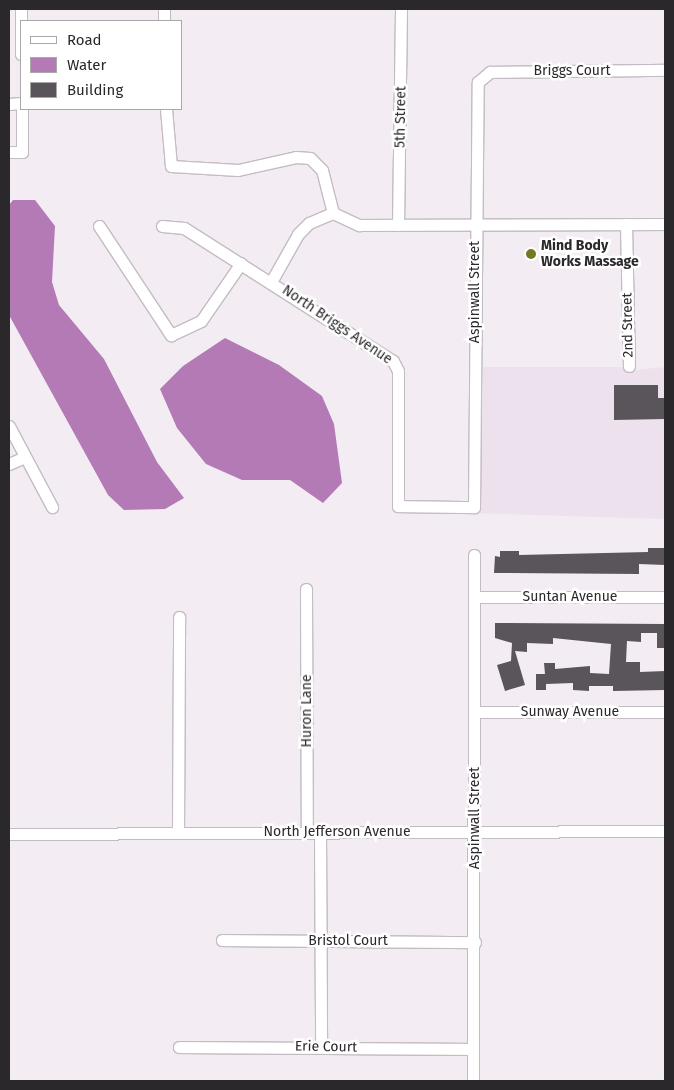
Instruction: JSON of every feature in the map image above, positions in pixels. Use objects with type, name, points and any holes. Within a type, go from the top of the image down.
[{"type":"street","name":"5th Street","points":[[398,225],[401,9]]},
{"type":"street","name":"Briggs Court","points":[[481,78],[490,72],[665,70]]},
{"type":"street","name":"Aspinwall Street","points":[[474,507],[476,95],[481,78]]},
{"type":"street","points":[[9,152],[22,152],[22,110]]},
{"type":"street","points":[[166,110],[171,166],[238,170],[310,158],[322,170],[332,213],[359,225],[665,224]]},
{"type":"street","name":"North Briggs Avenue","points":[[271,282],[298,234],[309,223],[332,213]]},
{"type":"street","name":"2nd Street","points":[[626,224],[629,366]]},
{"type":"street","points":[[99,226],[171,335],[201,321],[241,263]]},
{"type":"street","name":"North Briggs Avenue","points":[[162,226],[184,228],[271,282],[396,366],[398,507],[474,507]]},
{"type":"street","points":[[9,426],[52,507]]},
{"type":"street","points":[[9,464],[25,457]]},
{"type":"street","name":"Aspinwall Street","points":[[473,1081],[475,942],[474,555]]},
{"type":"street","name":"Huron Lane","points":[[306,589],[307,832]]},
{"type":"street","name":"Suntan Avenue","points":[[474,597],[665,598]]},
{"type":"street","points":[[178,832],[179,617]]},
{"type":"street","name":"Sunway Avenue","points":[[475,712],[665,712]]},
{"type":"street","points":[[320,832],[321,1046]]},
{"type":"street","name":"North Jefferson Avenue","points":[[9,834],[665,832]]},
{"type":"street","name":"Bristol Court","points":[[222,940],[475,942]]},
{"type":"street","name":"Erie Court","points":[[179,1046],[473,1049]]},
{"type":"shaded area","points":[[480,367],[623,367],[624,371],[665,367],[665,519],[469,513],[480,512]]},
{"type":"water","points":[[13,200],[35,200],[55,226],[52,282],[59,305],[104,359],[157,462],[184,498],[165,509],[124,510],[108,495],[9,315],[9,205]]},
{"type":"water","points":[[225,338],[279,365],[322,396],[334,424],[342,483],[323,503],[290,480],[242,480],[206,464],[177,428],[160,389],[183,366]]},
{"type":"building","points":[[614,385],[658,385],[658,398],[665,398],[665,419],[614,420]]},
{"type":"building","points":[[648,548],[665,548],[665,565],[639,564],[639,574],[494,573],[495,556],[500,557],[500,551],[519,551],[519,555],[648,552]]},
{"type":"building","points":[[495,623],[665,624],[665,648],[657,648],[657,633],[641,633],[641,642],[627,641],[626,662],[640,662],[640,672],[665,671],[665,690],[613,691],[613,686],[589,686],[589,691],[573,690],[573,683],[546,684],[546,690],[536,690],[536,674],[545,674],[544,663],[555,663],[555,669],[590,666],[590,673],[609,674],[611,644],[553,638],[553,644],[527,643],[527,652],[515,651],[525,685],[505,691],[497,665],[511,661],[512,643],[495,638]]},
{"type":"place","name":"Mind Body Works Massage","points":[[531,254]]}]
